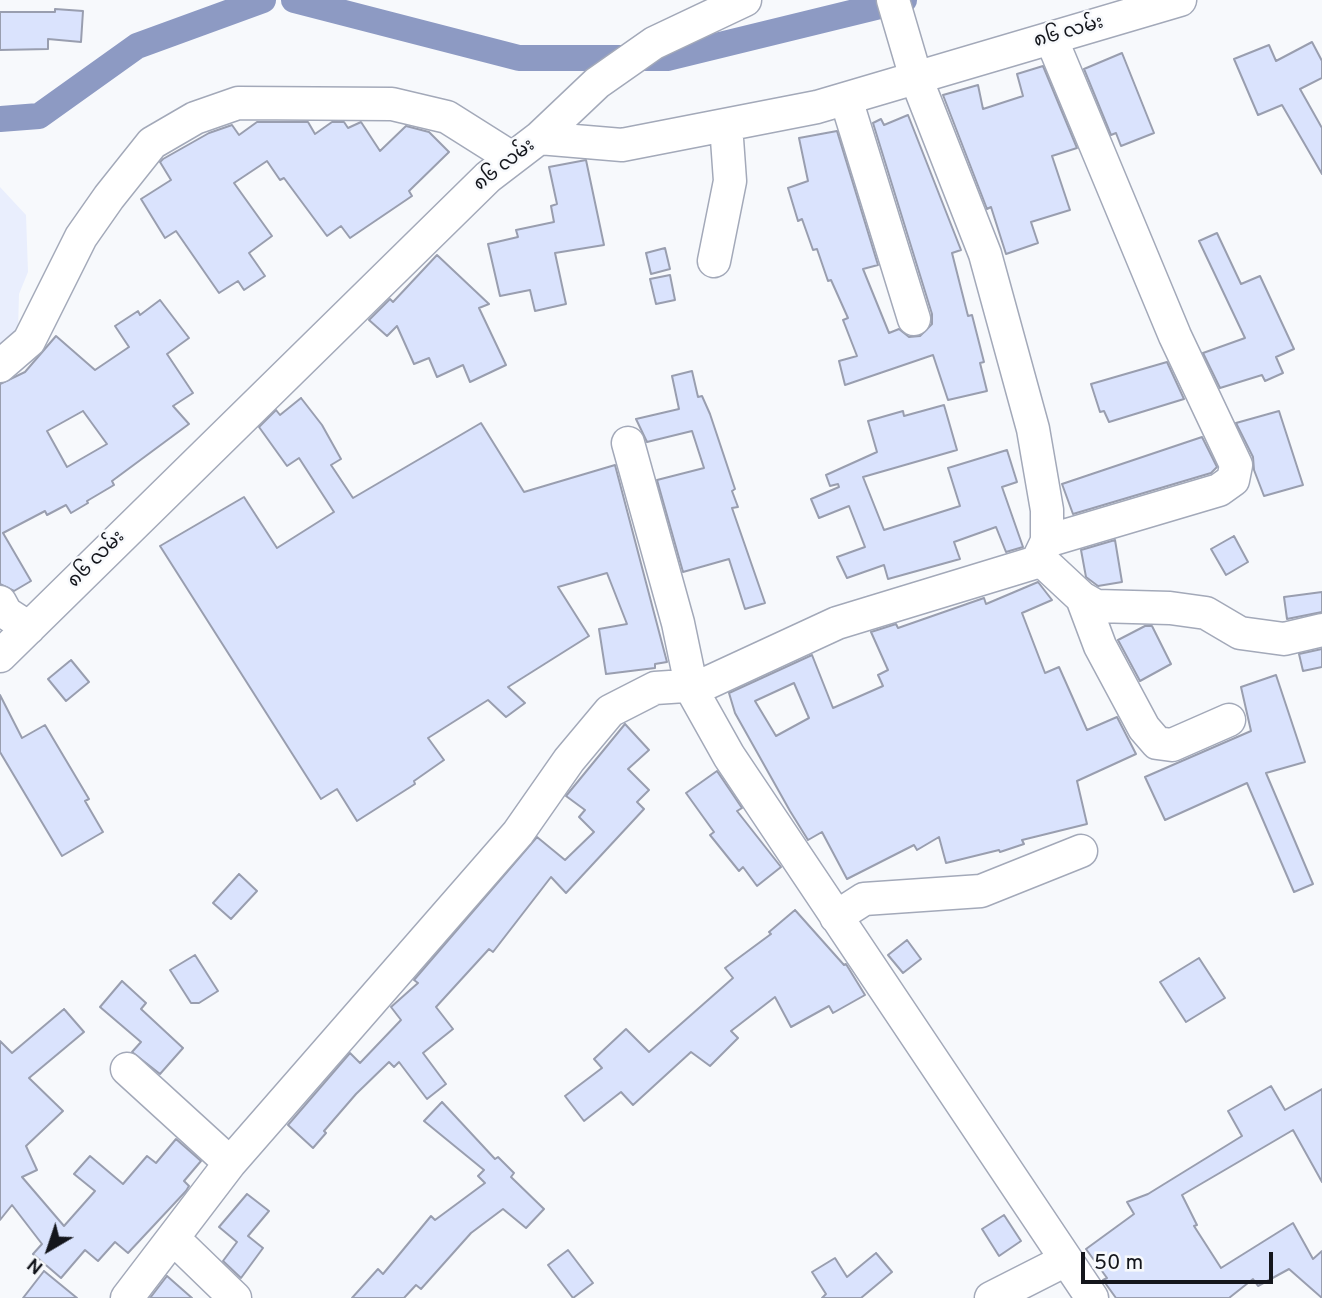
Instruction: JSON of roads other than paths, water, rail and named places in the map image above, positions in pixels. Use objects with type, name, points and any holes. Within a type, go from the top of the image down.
[{"type":"street","points":[[539,138],[597,83],[654,43],[745,0]]},
{"type":"street","name":"၈၆ လမ်း","points":[[0,656],[488,177],[539,138],[622,145],[726,125],[846,99],[1051,38],[1122,8],[1180,0]]},
{"type":"street","points":[[692,690],[837,623],[1037,562],[1043,549],[1047,510],[1032,429],[985,254],[916,78],[897,13]]},
{"type":"street","points":[[1043,549],[1219,490],[1233,480],[1236,465],[1175,336],[1051,38]]},
{"type":"street","points":[[846,99],[914,319]]},
{"type":"street","points":[[0,366],[29,341],[81,237],[109,197],[152,143],[195,118],[238,103],[392,104],[447,117],[512,158]]},
{"type":"street","points":[[714,261],[730,181],[726,125]]},
{"type":"street","points":[[628,443],[678,623],[692,690],[729,756],[1092,1298]]},
{"type":"street","points":[[1043,549],[1082,598],[1100,646],[1144,728],[1157,743],[1172,745],[1229,720]]},
{"type":"street","points":[[1082,598],[1096,606],[1170,608],[1206,613],[1240,633],[1284,639],[1322,630]]},
{"type":"street","points":[[0,603],[6,613],[29,628]]},
{"type":"street","points":[[128,1298],[230,1163],[500,854],[569,760],[610,711],[655,688],[685,686],[692,690]]},
{"type":"street","points":[[836,918],[864,899],[981,891],[1081,851]]},
{"type":"street","points":[[127,1069],[230,1163]]},
{"type":"street","points":[[173,1238],[235,1298]]},
{"type":"street","points":[[991,1298],[1066,1260]]},
{"type":"waterway","points":[[0,119],[39,116],[137,46],[263,0]]},
{"type":"waterway","points":[[294,0],[519,58],[667,58],[904,0]]}]
